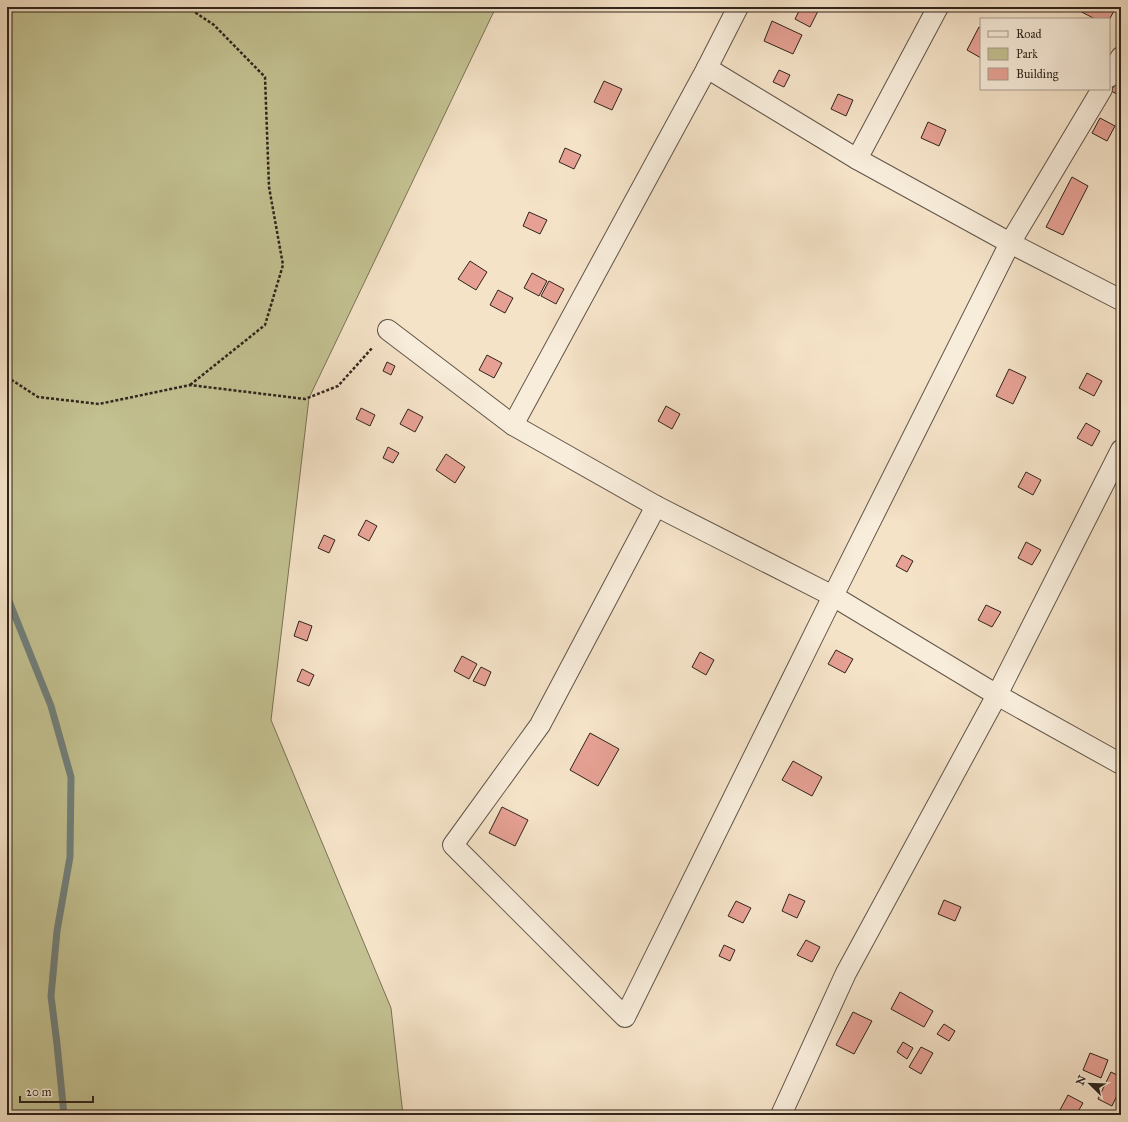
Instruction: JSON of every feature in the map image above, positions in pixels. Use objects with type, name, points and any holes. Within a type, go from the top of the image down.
[{"type":"street","points":[[513,425],[707,68],[738,7]]},
{"type":"street","points":[[857,159],[938,7]]},
{"type":"street","points":[[1110,75],[1121,57]]},
{"type":"street","points":[[707,68],[857,159],[1010,243],[1121,300]]},
{"type":"street","points":[[656,506],[540,725],[453,845],[625,1017],[833,596],[1010,243],[1101,90]]},
{"type":"street","points":[[388,330],[513,425],[656,506],[833,596],[997,695],[1121,764]]},
{"type":"street","points":[[781,1115],[846,973],[997,695],[1121,450]]},
{"type":"path","points":[[187,7],[214,25],[265,77],[269,187],[283,265],[265,325],[190,385]]},
{"type":"path","points":[[7,377],[38,397],[99,404],[190,385],[305,399],[338,386],[388,330]]},
{"type":"green space","points":[[7,7],[496,7],[309,398],[271,720],[391,1008],[403,1115],[7,1115]]},
{"type":"building","points":[[801,7],[814,7],[819,9],[810,27],[795,19]]},
{"type":"building","points":[[1080,7],[1105,7],[1114,11],[1110,18],[1093,18],[1078,10]]},
{"type":"building","points":[[772,21],[802,35],[793,54],[764,41]]},
{"type":"building","points":[[979,27],[980,28],[980,57],[967,50]]},
{"type":"building","points":[[779,70],[790,75],[784,87],[773,82]]},
{"type":"building","points":[[1120,76],[1121,77],[1121,96],[1111,91]]},
{"type":"building","points":[[604,81],[622,89],[612,110],[594,102]]},
{"type":"building","points":[[838,94],[853,100],[846,116],[831,109]]},
{"type":"building","points":[[1100,118],[1115,126],[1107,141],[1092,133]]},
{"type":"building","points":[[928,122],[946,130],[939,146],[921,138]]},
{"type":"building","points":[[565,148],[581,155],[574,169],[559,162]]},
{"type":"building","points":[[1072,177],[1088,186],[1063,235],[1046,227]]},
{"type":"building","points":[[529,212],[547,220],[540,234],[523,226]]},
{"type":"building","points":[[470,261],[487,272],[476,290],[458,279]]},
{"type":"building","points":[[532,273],[547,281],[539,296],[524,288]]},
{"type":"building","points":[[549,281],[564,289],[556,304],[541,296]]},
{"type":"building","points":[[498,290],[513,298],[505,313],[490,305]]},
{"type":"building","points":[[487,355],[502,363],[494,378],[479,370]]},
{"type":"building","points":[[387,362],[395,366],[391,375],[383,371]]},
{"type":"building","points":[[1009,369],[1026,377],[1013,404],[996,396]]},
{"type":"building","points":[[1087,373],[1102,381],[1094,396],[1079,388]]},
{"type":"building","points":[[666,406],[680,414],[672,429],[658,421]]},
{"type":"building","points":[[361,408],[375,415],[370,426],[356,419]]},
{"type":"building","points":[[408,409],[423,417],[415,432],[400,424]]},
{"type":"building","points":[[1086,423],[1100,431],[1092,446],[1077,438]]},
{"type":"building","points":[[388,447],[399,453],[393,463],[383,458]]},
{"type":"building","points":[[446,454],[465,467],[455,483],[436,470]]},
{"type":"building","points":[[1026,472],[1041,480],[1033,495],[1018,487]]},
{"type":"building","points":[[366,520],[377,526],[369,541],[358,535]]},
{"type":"building","points":[[324,535],[335,540],[329,553],[318,548]]},
{"type":"building","points":[[1026,542],[1041,550],[1032,565],[1018,558]]},
{"type":"building","points":[[902,555],[913,561],[907,572],[896,566]]},
{"type":"building","points":[[986,605],[1001,612],[992,627],[978,620]]},
{"type":"building","points":[[299,621],[312,626],[307,641],[294,636]]},
{"type":"building","points":[[836,650],[853,659],[845,673],[828,664]]},
{"type":"building","points":[[700,652],[714,660],[706,675],[692,667]]},
{"type":"building","points":[[462,656],[477,664],[469,679],[454,671]]},
{"type":"building","points":[[481,667],[491,672],[485,686],[473,681]]},
{"type":"building","points":[[302,669],[314,675],[309,686],[297,681]]},
{"type":"building","points":[[590,733],[619,749],[598,786],[570,770]]},
{"type":"building","points":[[793,761],[822,777],[812,796],[782,780]]},
{"type":"building","points":[[502,807],[528,820],[515,846],[489,833]]},
{"type":"building","points":[[789,894],[805,901],[797,918],[782,911]]},
{"type":"building","points":[[944,900],[961,907],[955,921],[938,914]]},
{"type":"building","points":[[736,901],[751,908],[743,923],[728,916]]},
{"type":"building","points":[[806,940],[820,947],[812,962],[797,955]]},
{"type":"building","points":[[724,945],[735,950],[730,961],[719,956]]},
{"type":"building","points":[[900,992],[933,1011],[924,1027],[891,1009]]},
{"type":"building","points":[[853,1012],[872,1021],[854,1054],[836,1045]]},
{"type":"building","points":[[944,1024],[955,1031],[949,1041],[937,1034]]},
{"type":"building","points":[[903,1042],[913,1048],[907,1059],[897,1052]]},
{"type":"building","points":[[921,1047],[933,1053],[921,1074],[909,1067]]},
{"type":"building","points":[[1090,1053],[1108,1060],[1101,1078],[1083,1070]]},
{"type":"building","points":[[1111,1072],[1121,1077],[1121,1087],[1112,1106],[1098,1099]]},
{"type":"building","points":[[1068,1095],[1083,1103],[1076,1115],[1070,1115],[1060,1110]]},
{"type":"waterway","points":[[7,596],[51,706],[71,777],[70,857],[57,931],[51,996],[64,1115]]}]
